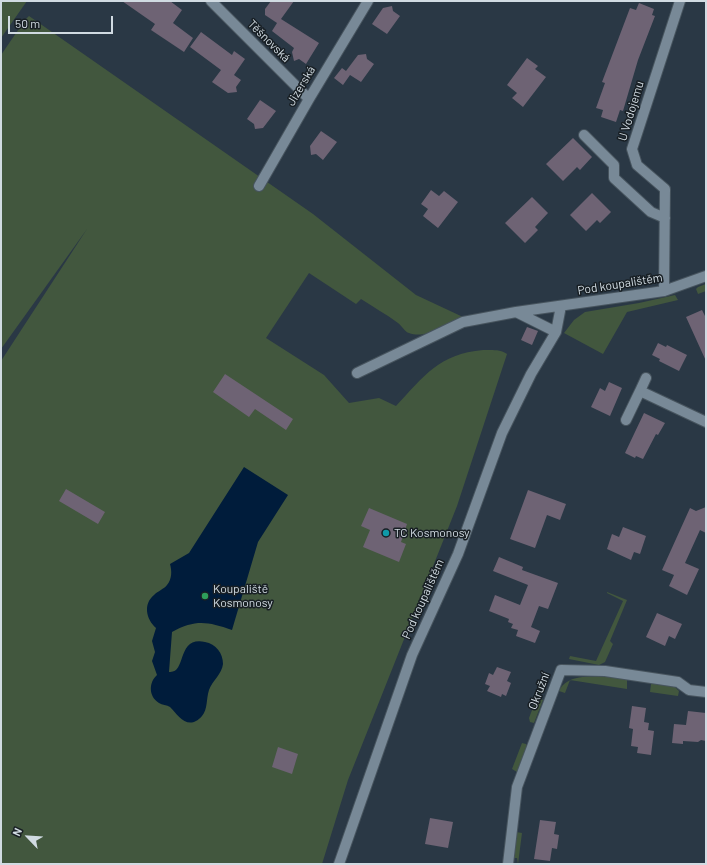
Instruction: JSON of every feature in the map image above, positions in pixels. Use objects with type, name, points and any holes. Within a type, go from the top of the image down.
[{"type":"street","name":"Těšnovská","points":[[211,1],[309,99]]},
{"type":"street","name":"Jizerská","points":[[259,186],[368,1]]},
{"type":"street","name":"U Vodojemu","points":[[664,291],[665,189],[637,165],[632,149],[680,1]]},
{"type":"street","points":[[584,136],[614,165],[614,178],[652,212],[665,218]]},
{"type":"street","name":"Pod koupalištěm","points":[[357,373],[463,322],[516,312],[664,291],[706,276]]},
{"type":"street","name":"Pod koupalištěm","points":[[339,864],[412,655],[458,554],[502,433],[531,374],[556,332],[561,306]]},
{"type":"street","points":[[516,312],[556,332]]},
{"type":"street","points":[[626,420],[646,378]]},
{"type":"street","points":[[640,391],[706,422]]},
{"type":"street","name":"Okružní","points":[[508,864],[517,787],[561,670],[605,671],[678,682],[689,690],[706,692]]},
{"type":"green space","points":[[1,1],[27,1],[1,38]]},
{"type":"green space","points":[[29,16],[313,214],[416,295],[463,317],[438,331],[422,334],[409,333],[399,324],[361,299],[356,304],[309,273],[266,338],[324,375],[349,403],[379,398],[396,406],[424,376],[434,368],[455,356],[483,350],[505,352],[507,354],[457,506],[348,780],[322,864],[1,864],[1,361],[87,229],[1,349],[1,55]]},
{"type":"green space","points":[[706,284],[706,291],[698,294],[696,289]]},
{"type":"green space","points":[[675,295],[678,300],[627,312],[603,354],[564,333],[574,320],[585,312]]},
{"type":"green space","points":[[607,592],[627,600],[610,641],[613,644],[605,662],[599,665],[569,659],[570,656],[596,661],[623,601]]},
{"type":"green space","points":[[606,676],[627,679],[627,689],[571,680],[586,677]]},
{"type":"green space","points":[[570,680],[565,693],[559,691],[567,682]]},
{"type":"green space","points":[[542,684],[543,687],[539,698],[543,700],[534,723],[530,722],[529,718]]},
{"type":"green space","points":[[651,684],[674,686],[679,691],[678,696],[650,692]]},
{"type":"green space","points":[[522,743],[526,744],[528,749],[520,770],[517,772],[512,769]]},
{"type":"green space","points":[[516,832],[522,833],[518,864],[517,858],[513,858]]},
{"type":"water","points":[[244,467],[288,495],[258,542],[232,630],[216,625],[202,623],[188,625],[172,632],[169,672],[175,671],[186,649],[190,644],[196,642],[209,643],[216,647],[223,660],[221,671],[209,690],[204,713],[197,721],[188,722],[180,718],[170,707],[155,700],[151,693],[152,681],[157,675],[152,661],[155,652],[152,641],[156,628],[148,616],[147,607],[151,599],[169,583],[171,575],[170,564],[189,553]]},
{"type":"building","points":[[122,1],[170,1],[182,10],[173,23],[193,38],[184,52],[151,30],[155,24]]},
{"type":"building","points":[[271,1],[294,1],[281,19],[319,43],[306,64],[299,59],[294,61],[292,52],[294,48],[272,31],[277,23],[265,15],[265,9]]},
{"type":"building","points":[[639,3],[654,9],[652,15],[655,16],[638,60],[623,111],[620,110],[616,122],[601,117],[603,110],[596,108],[605,83],[602,82],[630,8],[636,10]]},
{"type":"building","points":[[392,6],[393,11],[400,16],[387,34],[372,24],[383,8]]},
{"type":"building","points":[[201,32],[232,55],[234,51],[245,59],[234,75],[241,80],[236,87],[237,92],[228,93],[212,82],[221,70],[190,47]]},
{"type":"building","points":[[366,54],[367,59],[374,64],[361,82],[350,75],[343,85],[334,78],[342,68],[346,71],[358,55]]},
{"type":"building","points":[[527,58],[538,66],[535,69],[546,77],[523,107],[512,98],[517,93],[507,85]]},
{"type":"building","points":[[260,100],[276,111],[263,128],[255,129],[254,124],[247,119]]},
{"type":"building","points":[[321,131],[337,142],[323,160],[316,154],[311,155],[310,146]]},
{"type":"building","points":[[573,138],[592,157],[580,170],[577,167],[563,181],[546,164]]},
{"type":"building","points":[[431,190],[439,196],[444,191],[458,202],[438,228],[423,216],[428,209],[421,204]]},
{"type":"building","points":[[592,193],[611,212],[600,223],[597,220],[586,231],[570,215]]},
{"type":"building","points":[[532,197],[548,213],[535,227],[538,230],[525,243],[505,223]]},
{"type":"building","points":[[702,310],[706,318],[706,361],[686,317]]},
{"type":"building","points":[[527,327],[538,331],[532,345],[521,340]]},
{"type":"building","points":[[658,343],[666,347],[667,345],[687,355],[679,371],[659,361],[660,359],[652,355]]},
{"type":"building","points":[[225,374],[293,419],[286,430],[255,409],[249,417],[213,392]]},
{"type":"building","points":[[609,382],[622,388],[610,416],[591,407],[600,388],[605,391]]},
{"type":"building","points":[[644,413],[665,423],[658,435],[656,434],[643,459],[636,456],[635,458],[625,453]]},
{"type":"building","points":[[66,489],[105,512],[98,524],[59,501]]},
{"type":"building","points":[[528,490],[566,504],[560,520],[547,515],[535,548],[510,539]]},
{"type":"building","points":[[706,507],[706,533],[700,530],[685,563],[699,569],[687,595],[669,586],[674,575],[662,570],[690,508],[696,511]]},
{"type":"building","name":"TC Kosmonosy","points":[[369,508],[407,524],[401,542],[406,544],[399,562],[363,547],[370,530],[361,526]]},
{"type":"building","points":[[623,527],[646,536],[640,554],[634,552],[631,560],[607,549],[612,534],[619,537]]},
{"type":"building","points":[[499,557],[523,567],[522,570],[558,583],[548,609],[539,606],[531,627],[540,631],[535,643],[516,636],[518,630],[511,628],[513,624],[508,622],[509,619],[489,611],[495,595],[520,605],[528,585],[493,571]]},
{"type":"building","points":[[657,613],[682,624],[675,639],[669,636],[665,646],[646,637]]},
{"type":"building","points":[[497,667],[511,672],[507,681],[511,683],[506,696],[502,694],[501,697],[487,691],[490,686],[485,684],[489,673],[493,675]]},
{"type":"building","points":[[632,706],[646,708],[644,722],[649,723],[648,730],[654,731],[651,755],[637,753],[638,747],[631,746],[633,729],[629,728]]},
{"type":"building","points":[[688,711],[706,713],[706,741],[683,741],[683,744],[672,743],[674,724],[686,725]]},
{"type":"building","points":[[278,747],[298,754],[292,774],[272,767]]},
{"type":"building","points":[[430,818],[453,822],[448,848],[425,844]]},
{"type":"building","points":[[540,820],[556,822],[554,834],[559,835],[557,849],[552,848],[550,861],[534,859]]},
{"type":"place","name":"TC Kosmonosy","points":[[386,533]]},
{"type":"place","name":"Koupaliště Kosmonosy","points":[[205,596]]}]
